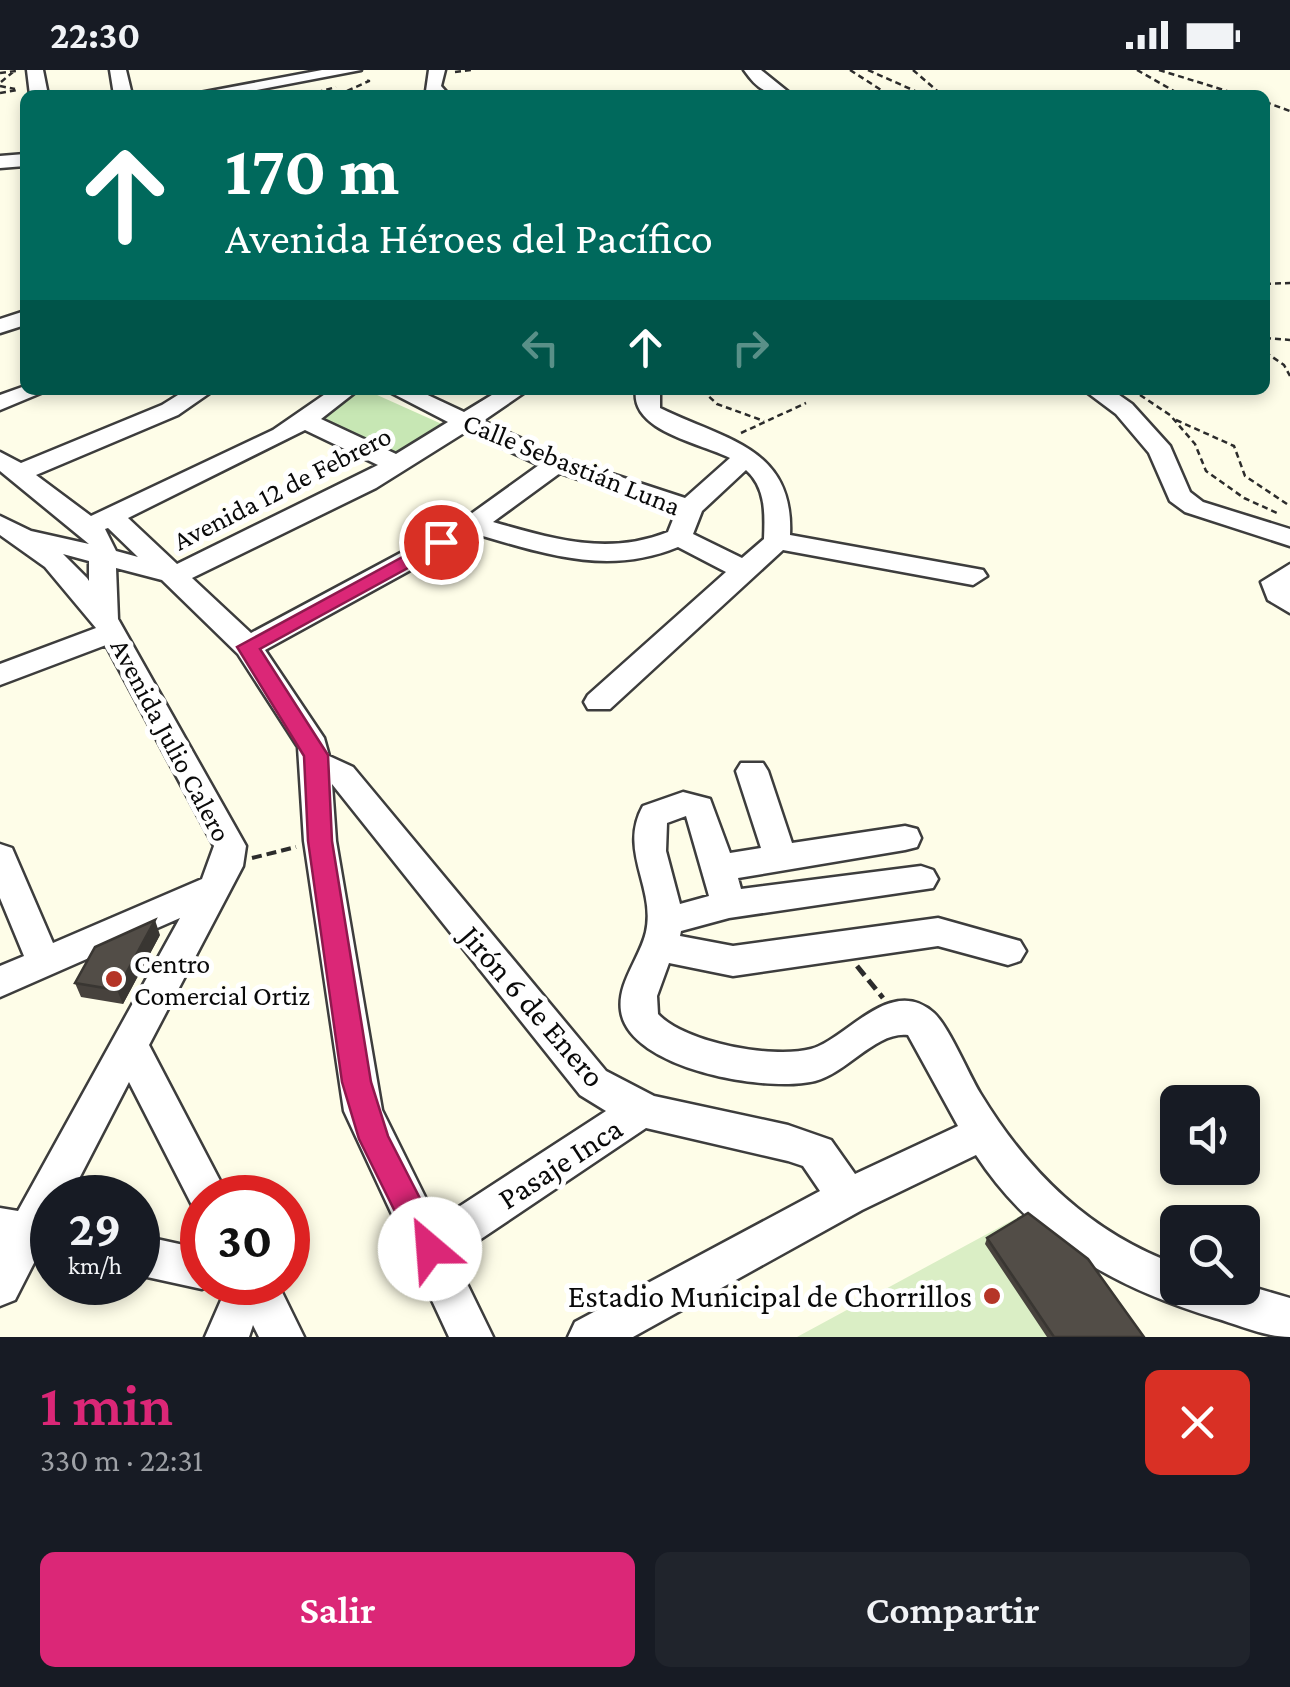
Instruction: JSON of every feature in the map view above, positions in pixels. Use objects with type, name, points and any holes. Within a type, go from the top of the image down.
[{"type":"street","points":[[196,90],[261,77],[310,81],[352,70]]},
{"type":"street","points":[[752,70],[764,85],[774,90]]},
{"type":"street","points":[[10,466],[170,410],[194,395]]},
{"type":"street","points":[[99,522],[306,422],[340,395]]},
{"type":"street","name":"Calle Sebastián Luna","points":[[409,395],[557,464],[690,508],[679,538],[630,557],[596,556],[473,525]]},
{"type":"street","name":"Avenida 12 de Febrero","points":[[175,575],[398,465],[508,395]]},
{"type":"street","points":[[599,702],[777,541],[781,516],[777,488],[735,451],[651,413],[646,395]]},
{"type":"street","points":[[1103,395],[1124,409],[1161,451],[1180,496],[1194,507],[1290,538]]},
{"type":"street","points":[[306,422],[398,465]]},
{"type":"street","points":[[690,508],[734,466],[735,451]]},
{"type":"street","points":[[248,647],[473,525],[557,464]]},
{"type":"street","points":[[10,466],[175,575],[248,647],[313,746],[318,766],[320,841],[356,1082],[374,1139],[471,1337]]},
{"type":"street","points":[[0,676],[109,625],[99,522]]},
{"type":"street","name":"Avenida Julio Calero","points":[[11,530],[175,575]]},
{"type":"street","name":"Avenida Julio Calero","points":[[0,1285],[214,888],[230,846],[109,625],[69,572],[11,530]]},
{"type":"street","points":[[679,538],[746,571]]},
{"type":"street","points":[[777,541],[973,576]]},
{"type":"street","points":[[1290,573],[1275,582],[1278,594],[1290,604]]},
{"type":"street","name":"Jirón 6 de Enero","points":[[318,766],[334,768],[342,775],[573,1063],[618,1100],[665,1120],[807,1149],[824,1160],[848,1197]]},
{"type":"street","points":[[752,771],[780,856]]},
{"type":"street","points":[[729,904],[699,807],[683,804],[654,815],[649,841],[664,935],[639,1000],[642,1021],[662,1041],[770,1069],[817,1064],[898,1017],[922,1024],[983,1134],[1038,1204],[1085,1244],[1142,1275],[1160,1280]]},
{"type":"street","points":[[718,868],[904,838]]},
{"type":"street","points":[[0,857],[44,962]]},
{"type":"street","points":[[664,935],[729,904],[921,880]]},
{"type":"street","points":[[0,982],[214,888]]},
{"type":"street","points":[[664,935],[723,961],[938,932],[1008,951]]},
{"type":"street","points":[[130,1046],[197,1175]]},
{"type":"street","name":"Pasaje Inca","points":[[430,1249],[640,1110]]},
{"type":"street","points":[[590,1337],[848,1197],[983,1134]]},
{"type":"street","points":[[227,1337],[242,1305]]},
{"type":"street","points":[[265,1305],[282,1337]]},
{"type":"street","points":[[1244,1305],[1290,1319]]},
{"type":"path","points":[[0,73],[21,70]]},
{"type":"path","points":[[850,70],[881,90]]},
{"type":"path","points":[[868,70],[913,90]]},
{"type":"path","points":[[912,70],[936,90]]},
{"type":"path","points":[[1138,70],[1172,90]]},
{"type":"path","points":[[1159,70],[1224,90]]},
{"type":"path","points":[[1,84],[14,71]]},
{"type":"path","points":[[310,81],[369,82],[350,90]]},
{"type":"path","points":[[1,84],[12,82]]},
{"type":"path","points":[[1270,355],[1284,365],[1290,376]]},
{"type":"path","points":[[707,395],[717,404],[764,420]]},
{"type":"path","points":[[1137,395],[1174,420],[1234,446],[1245,476],[1290,506]]},
{"type":"path","points":[[735,451],[764,420],[806,403]]},
{"type":"path","points":[[1174,420],[1195,444],[1206,471],[1244,498],[1290,519]]},
{"type":"path","points":[[250,858],[310,844]]},
{"type":"path","points":[[840,944],[898,1017]]},
{"type":"green space","points":[[345,395],[377,395],[444,425],[394,456],[322,421]]},
{"type":"green space","name":"Estadio Municipal de Chorrillos","points":[[1028,1206],[1140,1337],[797,1337],[1022,1215]]},
{"type":"building","points":[[155,920],[117,990],[75,983],[95,947]]},
{"type":"building","points":[[1028,1213],[1088,1259],[1144,1337],[1054,1337],[987,1238]]},
{"type":"place","name":"Centro Comercial Ortiz","points":[[114,979]]},
{"type":"place","name":"Estadio Municipal de Chorrillos","points":[[992,1296]]},
{"type":"route","points":[[430,1249],[374,1139],[356,1082],[320,841],[316,755],[248,647],[441,542]]}]
